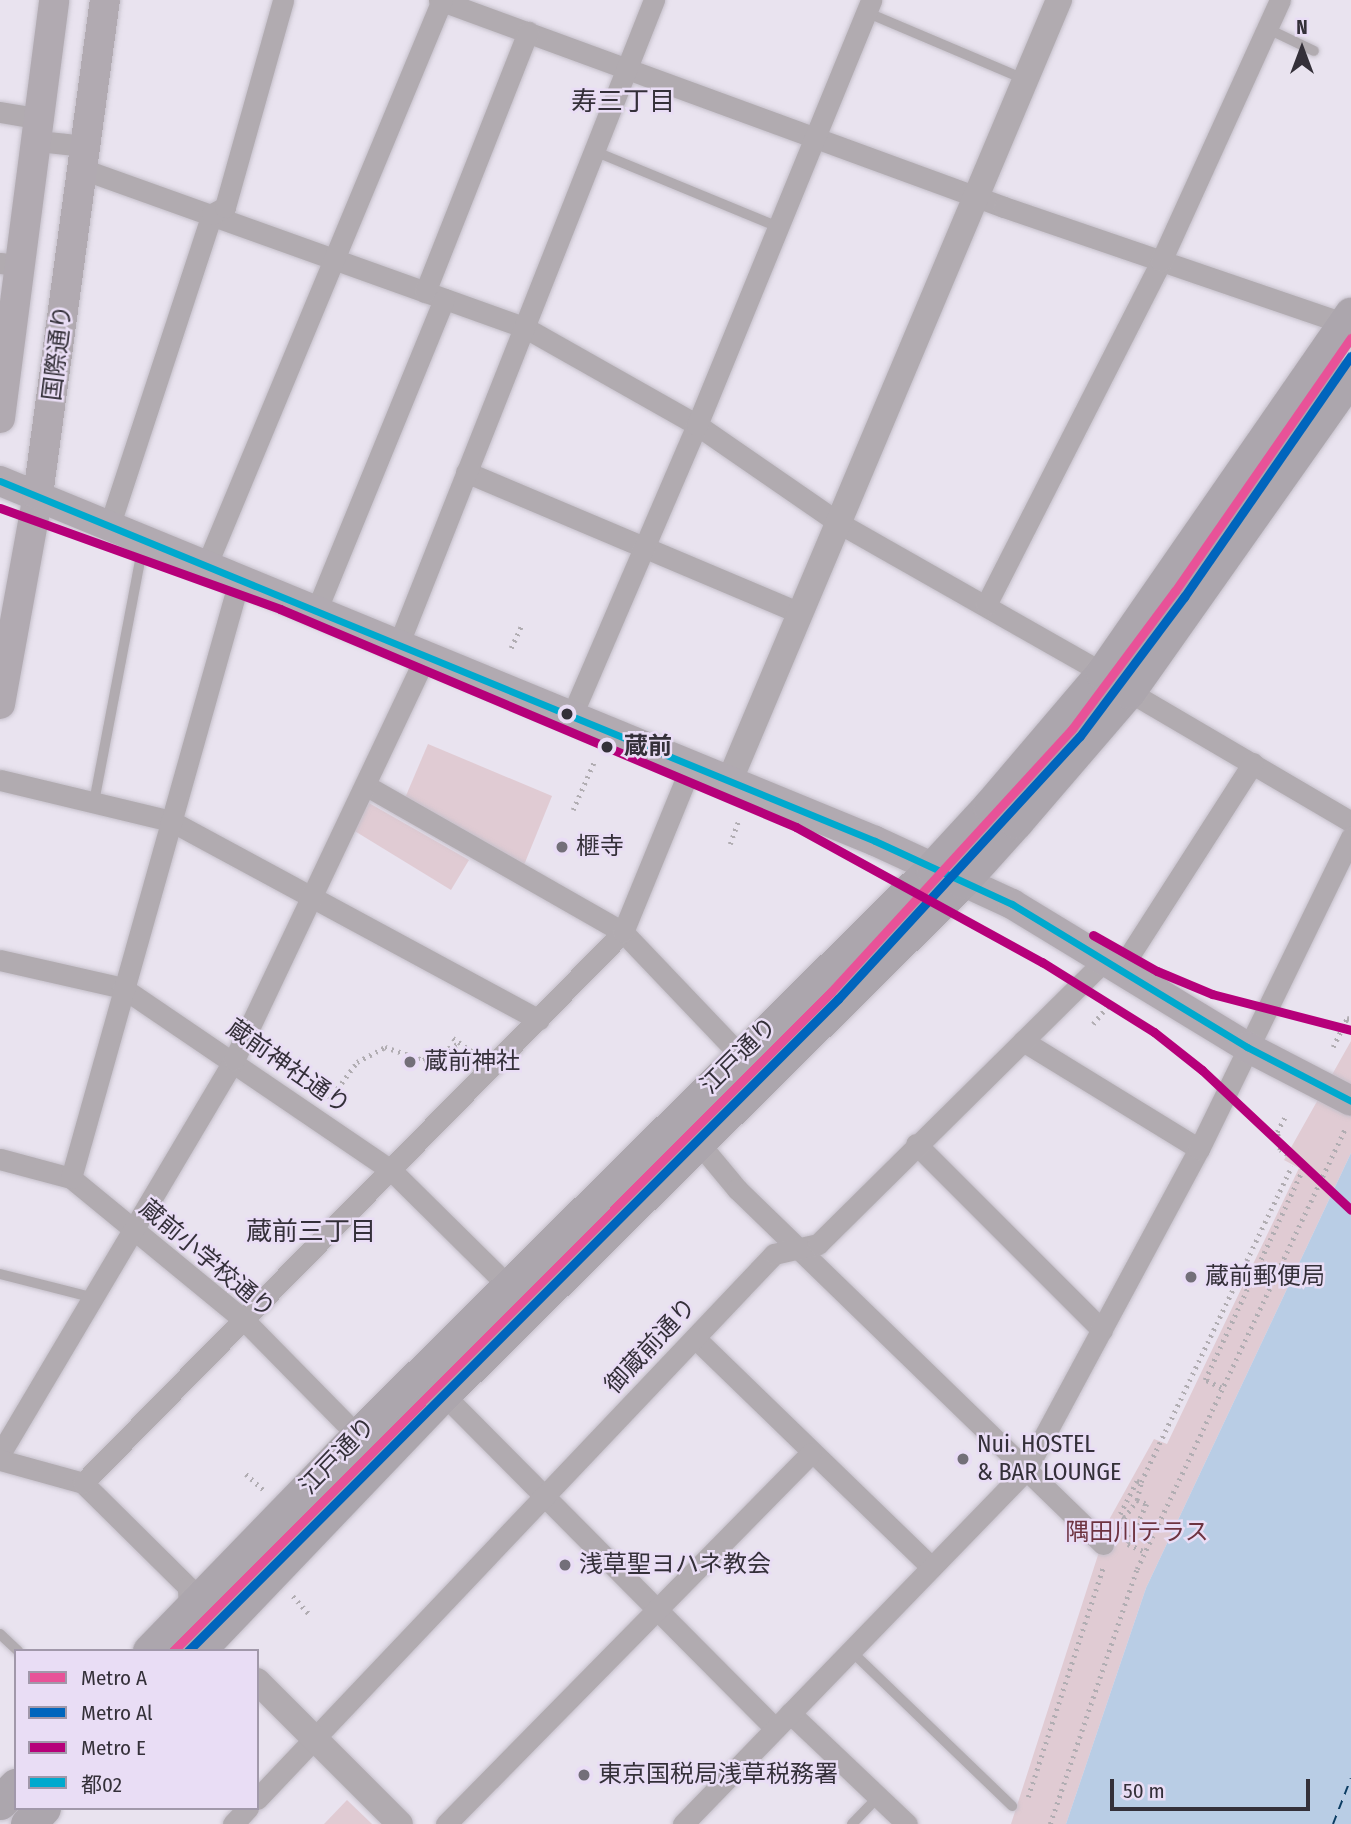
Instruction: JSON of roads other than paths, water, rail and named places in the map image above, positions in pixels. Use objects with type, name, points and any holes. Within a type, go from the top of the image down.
[{"type":"highway","name":"江戸通り","points":[[1115,682],[1349,323]]},
{"type":"highway","name":"江戸通り","points":[[158,1649],[206,1637],[443,1394],[698,1142],[947,874],[1115,682],[1351,375]]},
{"type":"highway","name":"江戸通り","points":[[206,1637],[358,1436],[740,1055],[947,874]]},
{"type":"highway","points":[[0,1802],[14,1788]]},
{"type":"main road","name":"国際通り","points":[[0,418],[9,264],[40,130],[54,0]]},
{"type":"main road","name":"国際通り","points":[[0,704],[38,495],[106,0]]},
{"type":"main road","points":[[0,481],[427,654],[947,874],[1012,904],[1247,1047],[1351,1101]]},
{"type":"street","points":[[110,524],[212,215],[225,207],[283,0]]},
{"type":"street","points":[[207,564],[441,0],[974,196],[1349,323]]},
{"type":"street","points":[[399,643],[654,0]]},
{"type":"street","points":[[729,782],[974,196],[1059,0]]},
{"type":"street","points":[[986,605],[1161,261],[1280,0]]},
{"type":"street","points":[[572,715],[697,425],[812,136],[868,6]]},
{"type":"street","points":[[317,609],[434,296],[528,32]]},
{"type":"street","points":[[0,112],[40,130],[84,157],[212,215],[524,327],[697,425],[838,523],[986,605],[1351,822]]},
{"type":"street","points":[[466,472],[800,613]]},
{"type":"street","points":[[71,1178],[240,577]]},
{"type":"street","points":[[0,1454],[130,1230],[234,1060],[427,654]]},
{"type":"street","name":"御蔵前通り","points":[[259,1797],[774,1254],[818,1244],[916,1144],[1023,1041],[1112,966],[1254,762]]},
{"type":"street","points":[[83,1483],[392,1171],[623,932],[691,766]]},
{"type":"street","points":[[0,780],[171,821],[309,899],[539,1020]]},
{"type":"street","points":[[365,785],[623,932],[740,1055]]},
{"type":"street","points":[[691,1821],[775,1728],[1026,1470],[1199,1149],[1351,837]]},
{"type":"street","name":"蔵前神社通り","points":[[0,960],[123,988],[234,1060],[392,1171],[507,1285]]},
{"type":"street","points":[[1023,1041],[1199,1149]]},
{"type":"street","points":[[698,1142],[737,1189],[1108,1547]]},
{"type":"street","points":[[916,1144],[1102,1331]]},
{"type":"street","name":"蔵前小学校通り","points":[[0,1159],[71,1178],[130,1230],[244,1320],[358,1436]]},
{"type":"street","points":[[695,1338],[931,1567]]},
{"type":"street","points":[[443,1394],[658,1607],[775,1728]]},
{"type":"street","points":[[446,1824],[811,1453]]},
{"type":"street","points":[[0,1460],[83,1483],[188,1587],[206,1637]]},
{"type":"street","points":[[259,1683],[400,1824]]},
{"type":"street","points":[[790,1713],[906,1824]]},
{"type":"street","points":[[233,1824],[246,1810]]},
{"type":"lane","points":[[868,6],[1025,79]]},
{"type":"lane","points":[[1266,28],[1314,51]]},
{"type":"lane","points":[[594,151],[776,226]]},
{"type":"lane","points":[[94,802],[145,538]]},
{"type":"lane","points":[[0,1275],[91,1297]]},
{"type":"lane","points":[[0,1634],[16,1649]]},
{"type":"lane","points":[[850,1650],[1018,1807]]},
{"type":"lane","points":[[852,1824],[878,1797]]},
{"type":"water","points":[[1351,1153],[1351,1824],[1066,1824],[1146,1588]]},
{"type":"metro line","name":"A","points":[[175,1649],[831,992],[1072,729],[1175,591],[1351,338]]},
{"type":"metro line","name":"Al","points":[[190,1649],[838,999],[1080,736],[1184,597],[1351,356]]},
{"type":"metro line","name":"E","points":[[0,508],[280,609],[796,827],[1042,962],[1154,1032],[1202,1070],[1351,1210]]},
{"type":"metro line","name":"E","points":[[1093,935],[1157,971],[1212,994],[1351,1030]]},
{"type":"place","name":"蔵前","points":[[607,747]]},
{"type":"place","name":"榧寺","points":[[562,847]]},
{"type":"place","name":"蔵前神社","points":[[410,1062]]},
{"type":"place","name":"蔵前郵便局","points":[[1191,1277]]},
{"type":"place","name":"Nui. HOSTEL & BAR LOUNGE","points":[[963,1459]]},
{"type":"place","name":"浅草聖ヨハネ教会","points":[[565,1565]]},
{"type":"place","name":"東京国税局浅草税務署","points":[[584,1775]]},
{"type":"district","name":"寿三丁目","points":[[623,102]]},
{"type":"district","name":"蔵前三丁目","points":[[311,1232]]},
{"type":"park label","name":"隅田川テラス","points":[[1137,1533]]}]
